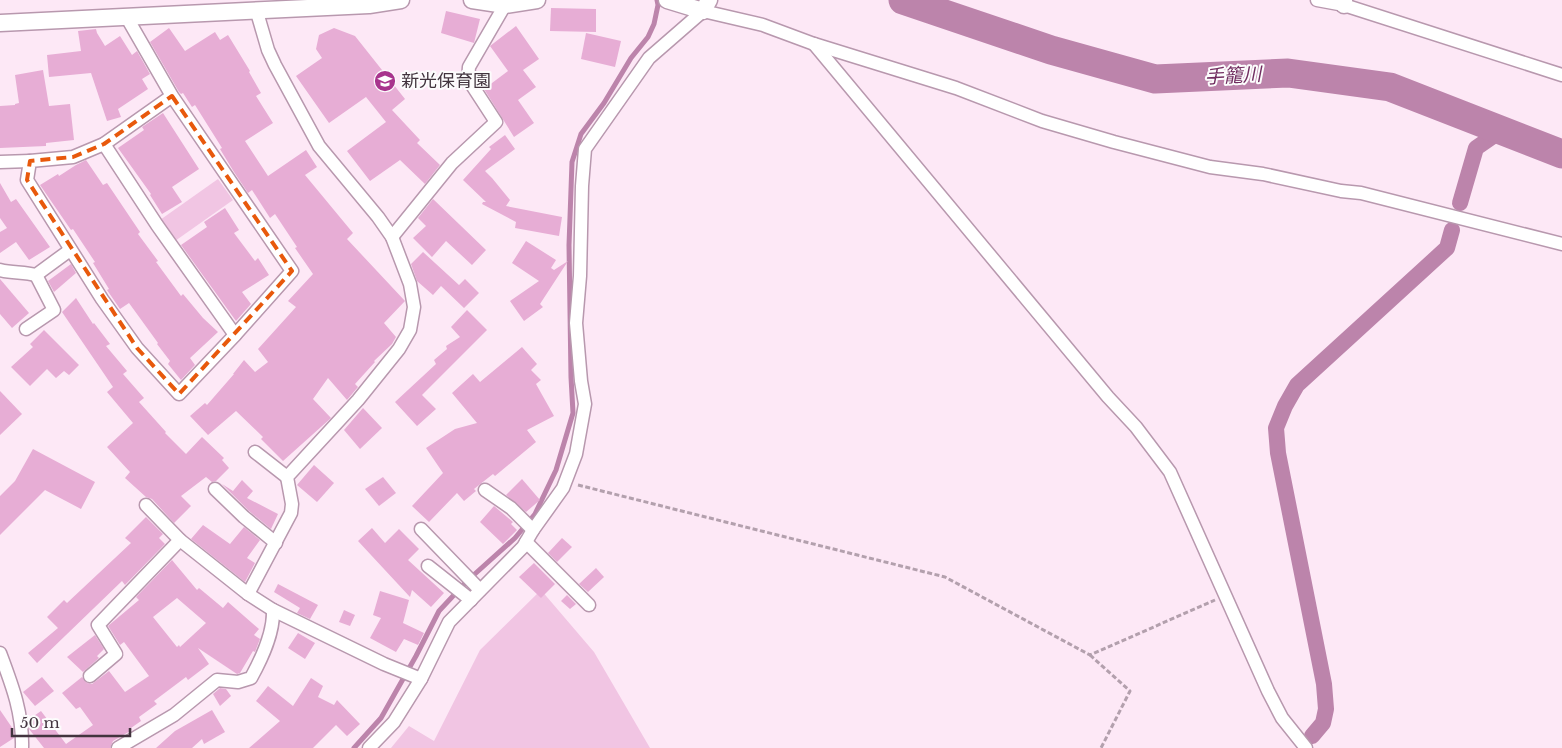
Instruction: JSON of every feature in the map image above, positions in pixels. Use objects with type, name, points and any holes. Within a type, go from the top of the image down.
[{"type":"street","points":[[0,23],[256,9],[369,5],[401,0]]},
{"type":"street","points":[[472,0],[505,5],[537,0]]},
{"type":"street","points":[[667,0],[706,5],[814,44],[956,88],[1042,121],[1114,142],[1210,167],[1263,174],[1342,191],[1361,192],[1562,244]]},
{"type":"street","points":[[1317,0],[1344,2],[1562,75]]},
{"type":"street","points":[[392,237],[452,162],[496,122],[468,79],[468,67],[505,5]]},
{"type":"street","points":[[369,748],[394,722],[449,622],[474,593],[530,536],[566,482],[576,454],[585,404],[576,323],[580,276],[582,186],[585,149],[649,58],[706,5]]},
{"type":"street","points":[[256,9],[268,50],[319,146],[378,217],[392,237],[410,284],[414,301],[413,322],[408,337],[358,400],[287,477]]},
{"type":"street","points":[[30,161],[27,180],[70,249],[137,348],[179,394],[292,271],[172,96],[126,16]]},
{"type":"street","points":[[814,44],[1170,472],[1268,692],[1282,718],[1306,748]]},
{"type":"street","points":[[0,162],[73,157],[104,144],[172,96]]},
{"type":"street","points":[[104,144],[157,225],[235,335]]},
{"type":"street","points":[[36,275],[70,249]]},
{"type":"street","points":[[0,270],[36,275],[54,310],[26,330]]},
{"type":"street","points":[[248,594],[293,509],[287,477],[255,452]]},
{"type":"street","points":[[215,489],[244,517],[276,543]]},
{"type":"street","points":[[485,490],[512,508],[530,536],[589,605]]},
{"type":"street","points":[[146,505],[180,540],[248,594],[273,610],[419,678]]},
{"type":"street","points":[[420,530],[462,572],[474,593]]},
{"type":"street","points":[[90,676],[116,654],[98,625],[180,540]]},
{"type":"street","points":[[428,566],[450,583],[474,593]]},
{"type":"street","points":[[118,748],[174,715],[217,680],[238,682],[251,678],[262,659],[273,620],[273,610]]},
{"type":"street","points":[[0,653],[12,685],[23,726],[22,748]]},
{"type":"path","points":[[566,482],[945,577],[1090,654],[1130,691],[1101,748]]},
{"type":"path","points":[[1090,654],[1225,595]]},
{"type":"highlighted area","points":[[172,96],[292,271],[179,394],[137,348],[27,180],[30,161],[73,157],[104,144]]},
{"type":"shaded area","points":[[218,179],[233,200],[175,241],[160,220]]},
{"type":"shaded area","points":[[541,590],[594,652],[650,748],[391,748],[409,726],[434,741],[480,650]]},
{"type":"building","points":[[551,8],[596,9],[596,32],[550,31]]},
{"type":"building","points":[[446,11],[480,19],[474,43],[441,33]]},
{"type":"building","points":[[516,26],[539,59],[523,70],[536,87],[518,100],[534,123],[514,137],[484,89],[508,71],[490,46]]},
{"type":"building","points":[[169,28],[185,51],[215,32],[220,40],[228,35],[250,71],[261,93],[256,96],[273,123],[245,141],[268,176],[306,150],[317,167],[305,175],[353,233],[347,239],[405,301],[384,323],[396,337],[392,344],[374,361],[355,384],[358,387],[347,400],[328,378],[313,399],[331,418],[283,461],[261,439],[263,437],[236,411],[208,435],[190,416],[205,403],[207,405],[244,360],[255,372],[268,362],[258,349],[296,307],[288,301],[313,274],[275,214],[270,218],[252,190],[248,193],[195,105],[192,107],[183,93],[179,92],[150,42]]},
{"type":"building","points":[[334,28],[355,36],[405,99],[392,110],[420,140],[417,143],[440,165],[425,184],[400,160],[370,181],[347,151],[386,122],[366,97],[329,123],[296,76],[322,58],[316,49],[319,35]]},
{"type":"building","points":[[96,29],[105,46],[120,36],[132,55],[137,51],[150,74],[142,79],[148,89],[118,109],[121,117],[107,121],[91,73],[49,77],[47,55],[81,51],[78,31]]},
{"type":"building","points":[[586,33],[621,41],[615,67],[581,59]]},
{"type":"building","points":[[43,70],[49,106],[70,104],[74,140],[46,143],[46,146],[0,148],[0,106],[19,103],[15,75]]},
{"type":"building","points":[[163,113],[199,169],[172,187],[182,202],[162,214],[151,194],[118,148],[144,130],[142,127]]},
{"type":"building","points":[[505,135],[515,149],[485,171],[510,200],[506,206],[562,217],[559,236],[515,228],[516,222],[482,204],[486,202],[463,180],[491,149],[489,147]]},
{"type":"building","points":[[86,160],[103,185],[107,183],[140,232],[138,234],[158,261],[156,262],[181,296],[183,294],[203,318],[218,332],[190,358],[195,365],[181,380],[168,364],[170,361],[129,303],[120,309],[107,290],[109,289],[93,263],[95,262],[40,185]]},
{"type":"building","points":[[0,183],[11,202],[16,199],[50,247],[29,260],[16,242],[0,253],[0,232],[7,228],[0,218]]},
{"type":"building","points":[[433,199],[486,250],[472,265],[446,241],[432,257],[413,238],[426,226],[418,218]]},
{"type":"building","points":[[225,208],[239,230],[234,233],[255,261],[258,258],[269,275],[242,292],[251,304],[236,321],[181,245],[207,227],[204,222]]},
{"type":"building","points":[[526,241],[556,260],[551,268],[554,270],[568,261],[540,304],[543,307],[524,321],[510,301],[539,281],[512,263]]},
{"type":"building","points":[[423,252],[459,285],[465,279],[479,293],[464,308],[441,286],[433,295],[417,281],[411,264]]},
{"type":"building","points":[[71,264],[76,273],[54,292],[48,281]]},
{"type":"building","points":[[0,279],[29,313],[12,328],[0,314]]},
{"type":"building","points":[[76,298],[93,324],[110,344],[106,346],[127,371],[123,374],[144,398],[139,402],[165,433],[186,454],[202,437],[224,458],[222,460],[229,468],[216,481],[212,482],[206,477],[181,496],[191,506],[174,523],[152,499],[146,497],[125,478],[130,472],[107,447],[133,423],[107,392],[113,387],[62,312]]},
{"type":"building","points":[[467,310],[487,330],[422,395],[436,409],[417,426],[395,402],[436,364],[434,360],[447,349],[446,346],[460,337],[451,327]]},
{"type":"building","points":[[44,330],[79,365],[69,375],[64,371],[56,378],[47,369],[30,386],[11,367],[33,347],[30,344]]},
{"type":"building","points":[[522,347],[537,364],[531,370],[541,380],[536,384],[554,416],[527,430],[536,442],[495,476],[493,474],[474,489],[476,491],[464,501],[457,493],[429,522],[412,506],[443,473],[426,448],[455,429],[477,423],[452,393],[473,374],[480,382]]},
{"type":"building","points":[[0,391],[22,414],[0,435]]},
{"type":"building","points":[[363,408],[382,428],[360,449],[344,430]]},
{"type":"building","points":[[33,449],[95,482],[81,509],[45,490],[0,535],[0,496],[15,481]]},
{"type":"building","points":[[314,465],[334,483],[317,502],[297,485]]},
{"type":"building","points":[[383,477],[396,493],[379,506],[365,489]]},
{"type":"building","points":[[522,479],[540,500],[526,512],[506,495]]},
{"type":"building","points":[[242,480],[253,491],[247,498],[278,514],[271,529],[249,511],[222,484],[233,491]]},
{"type":"building","points":[[494,506],[513,522],[511,524],[517,530],[503,544],[480,522]]},
{"type":"building","points":[[146,517],[163,534],[159,538],[165,544],[125,585],[122,581],[37,663],[28,653],[58,628],[47,617],[64,600],[67,603],[131,543],[125,538]]},
{"type":"building","points":[[203,525],[230,544],[244,527],[260,540],[247,558],[255,563],[245,582],[191,539]]},
{"type":"building","points":[[372,528],[385,543],[399,529],[419,549],[408,560],[444,593],[431,607],[412,590],[410,597],[358,541]]},
{"type":"building","points":[[562,538],[572,547],[557,562],[548,553]]},
{"type":"building","points":[[172,560],[197,590],[199,588],[223,608],[228,602],[259,629],[254,635],[260,639],[255,652],[253,651],[240,673],[237,674],[198,648],[209,664],[188,680],[186,677],[154,701],[157,704],[139,717],[141,721],[131,728],[132,730],[113,741],[110,748],[44,748],[29,729],[28,720],[41,711],[66,744],[93,725],[80,707],[76,709],[62,693],[82,677],[87,683],[92,684],[109,671],[125,692],[149,676],[124,642],[120,645],[108,626],[139,600],[136,597]],"holes":[[[177,598],[206,623],[180,647],[179,645],[177,647],[153,617]]]},
{"type":"building","points":[[534,563],[555,584],[541,598],[519,577]]},
{"type":"building","points":[[596,568],[604,577],[588,592],[579,584]]},
{"type":"building","points":[[278,584],[318,605],[310,619],[297,613],[300,608],[274,592]]},
{"type":"building","points":[[380,591],[409,600],[403,623],[424,633],[418,645],[404,639],[396,652],[370,638],[381,618],[373,615]]},
{"type":"building","points":[[567,595],[576,604],[570,609],[561,601]]},
{"type":"building","points":[[344,610],[355,615],[350,626],[339,622]]},
{"type":"building","points":[[298,633],[315,643],[305,659],[288,648]]},
{"type":"building","points":[[95,635],[104,649],[97,656],[99,658],[83,672],[67,657]]},
{"type":"building","points":[[42,677],[54,691],[35,706],[23,692]]},
{"type":"building","points":[[311,678],[323,686],[318,697],[334,705],[337,700],[360,724],[347,736],[336,725],[313,748],[249,748],[280,721],[256,701],[268,686],[293,706]]},
{"type":"building","points":[[220,688],[226,689],[231,696],[220,706],[213,694]]},
{"type":"building","points":[[0,710],[13,729],[14,738],[0,747]]},
{"type":"building","points":[[212,710],[225,732],[204,744],[202,739],[192,748],[156,748],[175,731]]},
{"type":"waterway","points":[[354,748],[381,718],[439,611],[467,581],[515,538],[535,514],[556,470],[573,413],[569,245],[572,162],[581,134],[604,103],[631,58],[648,37],[654,24],[658,5],[657,0]]},
{"type":"waterway","name":"手籠川","points":[[903,0],[1051,50],[1155,79],[1288,73],[1390,87],[1562,154]]},
{"type":"waterway","points":[[1460,203],[1476,148],[1502,130]]},
{"type":"waterway","points":[[1312,736],[1323,723],[1326,709],[1324,684],[1278,453],[1276,428],[1285,406],[1297,385],[1447,248],[1452,230]]},
{"type":"place","name":"新光保育園","points":[[385,81]]}]
